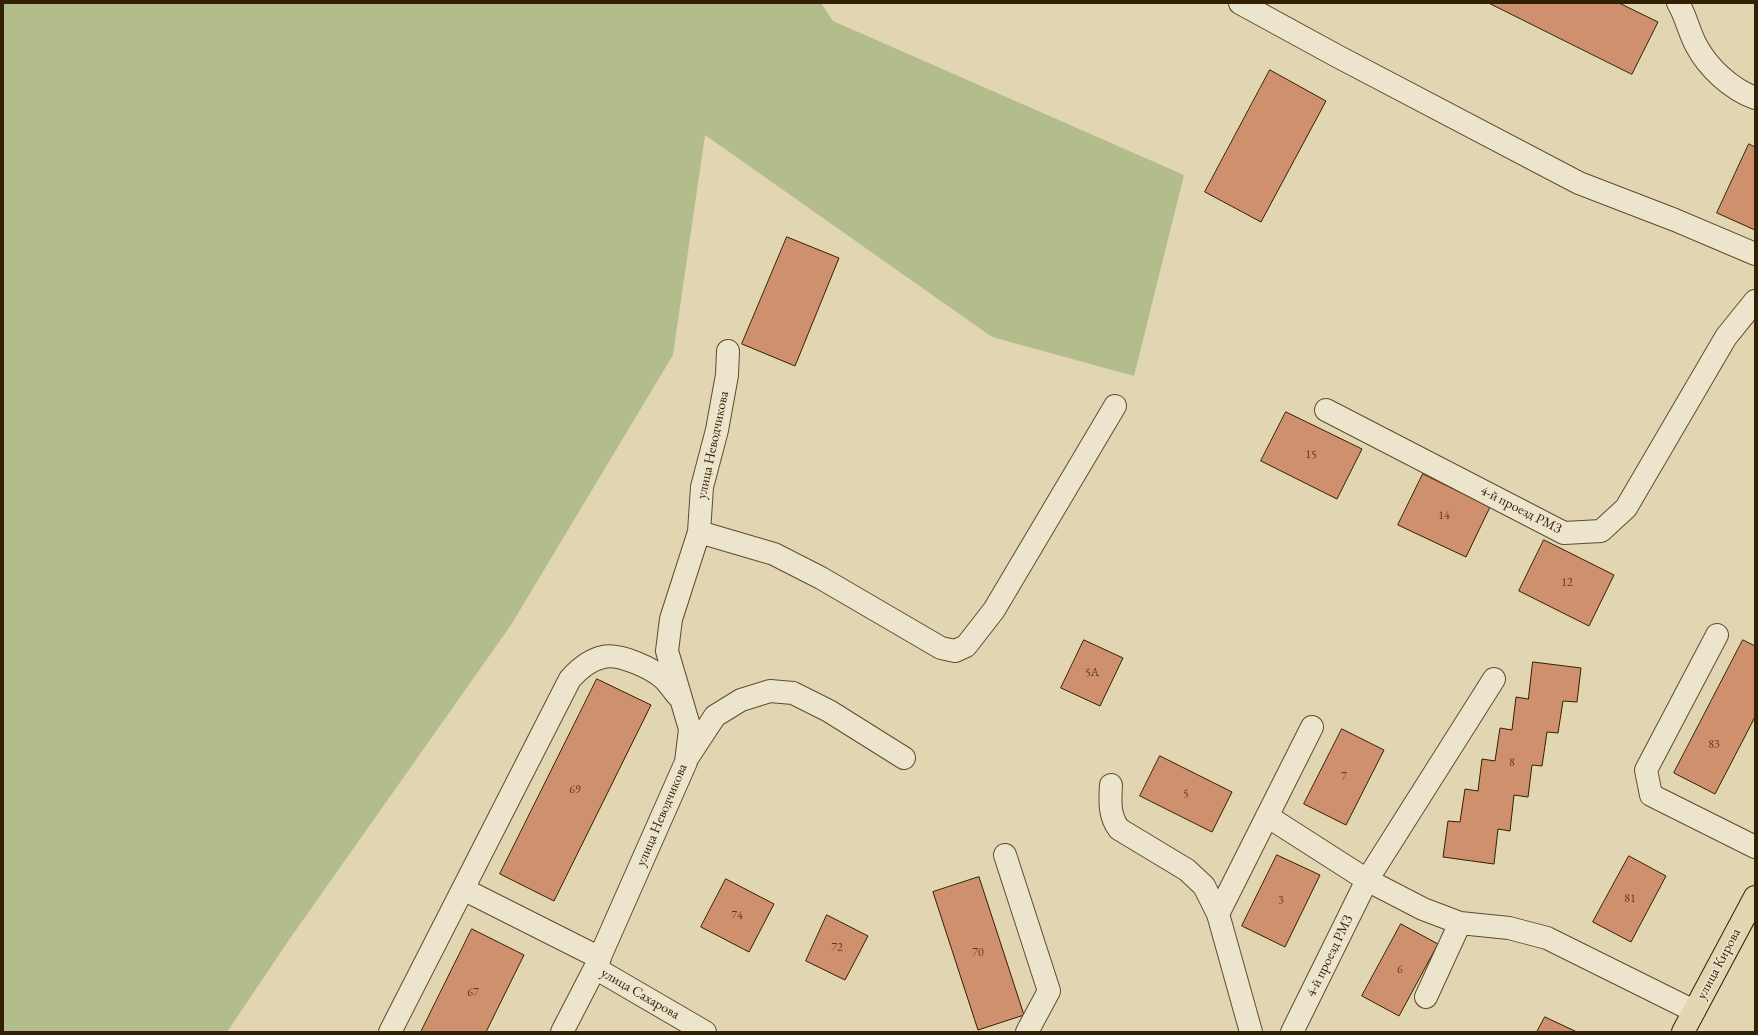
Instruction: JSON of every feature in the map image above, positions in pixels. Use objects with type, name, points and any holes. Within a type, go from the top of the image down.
[{"type":"main road","name":"улица Кирова","points":[[1683,1032],[1755,897]]},
{"type":"street","points":[[1240,3],[1337,56],[1579,183],[1675,220],[1755,254]]},
{"type":"street","points":[[1678,3],[1684,14],[1696,46],[1718,74],[1743,93],[1755,98]]},
{"type":"street","name":"4-й проезд РМЗ","points":[[1326,410],[1564,533],[1601,531],[1626,508],[1726,337],[1755,301]]},
{"type":"street","name":"улица Неводчикова","points":[[562,1032],[597,963],[686,762],[690,729],[667,651],[671,619],[699,532],[702,487],[717,430],[727,376],[728,351]]},
{"type":"street","points":[[699,532],[774,554],[821,578],[942,648],[955,650],[966,646],[994,610],[1115,406]]},
{"type":"street","points":[[1717,635],[1646,770],[1651,796],[1755,847]]},
{"type":"street","points":[[390,1032],[570,680],[579,669],[589,662],[604,656],[626,660],[650,668],[664,679],[683,703]]},
{"type":"street","name":"4-й проезд РМЗ","points":[[1292,1032],[1367,880],[1494,679]]},
{"type":"street","points":[[686,762],[715,716],[741,700],[770,691],[793,693],[829,711],[904,758]]},
{"type":"street","points":[[1218,914],[1312,726]]},
{"type":"street","points":[[1110,785],[1110,807],[1115,824],[1119,829],[1188,870],[1204,886],[1218,914],[1251,1032]]},
{"type":"street","points":[[1267,816],[1367,880],[1423,908],[1460,923],[1509,928],[1547,938],[1583,954],[1694,1011]]},
{"type":"street","points":[[1005,854],[1049,991],[1027,1032]]},
{"type":"street","name":"улица Сахарова","points":[[464,888],[597,963],[705,1032]]},
{"type":"street","points":[[1426,997],[1460,923]]},
{"type":"green space","points":[[3,3],[821,3],[833,21],[1184,175],[1134,376],[992,337],[705,135],[673,355],[511,625],[291,937],[227,1032],[3,1032]]},
{"type":"building","points":[[1489,3],[1619,3],[1658,22],[1632,74]]},
{"type":"building","points":[[1270,70],[1326,101],[1261,222],[1205,192]]},
{"type":"building","points":[[1749,144],[1755,147],[1755,230],[1717,213]]},
{"type":"building","points":[[787,237],[839,258],[795,366],[742,344]]},
{"type":"building","points":[[1286,412],[1362,449],[1337,499],[1261,461]]},
{"type":"building","points":[[1423,474],[1490,507],[1466,557],[1398,525]]},
{"type":"building","points":[[1544,540],[1614,575],[1589,626],[1519,591]]},
{"type":"building","points":[[1084,640],[1123,658],[1100,706],[1061,688]]},
{"type":"building","points":[[1743,640],[1755,646],[1755,717],[1715,794],[1674,773]]},
{"type":"building","points":[[1533,662],[1581,668],[1577,702],[1563,701],[1558,733],[1547,732],[1542,766],[1532,765],[1528,797],[1514,795],[1510,831],[1498,829],[1494,864],[1443,857],[1448,821],[1460,822],[1465,789],[1478,791],[1482,759],[1495,761],[1500,728],[1512,730],[1516,697],[1528,699]]},
{"type":"building","points":[[597,679],[651,705],[554,901],[500,874]]},
{"type":"building","points":[[1342,729],[1384,750],[1346,825],[1304,804]]},
{"type":"building","points":[[1160,756],[1232,792],[1212,832],[1140,796]]},
{"type":"building","points":[[1277,855],[1320,875],[1285,947],[1242,926]]},
{"type":"building","points":[[1629,856],[1666,876],[1631,942],[1593,922]]},
{"type":"building","points":[[979,877],[1024,1015],[978,1030],[933,892]]},
{"type":"building","points":[[726,879],[774,904],[749,952],[701,927]]},
{"type":"building","points":[[827,915],[868,936],[845,980],[806,961]]},
{"type":"building","points":[[1401,924],[1438,944],[1399,1016],[1362,996]]},
{"type":"building","points":[[472,929],[524,955],[486,1032],[421,1032]]},
{"type":"building","points":[[1545,1017],[1577,1032],[1537,1032]]}]
